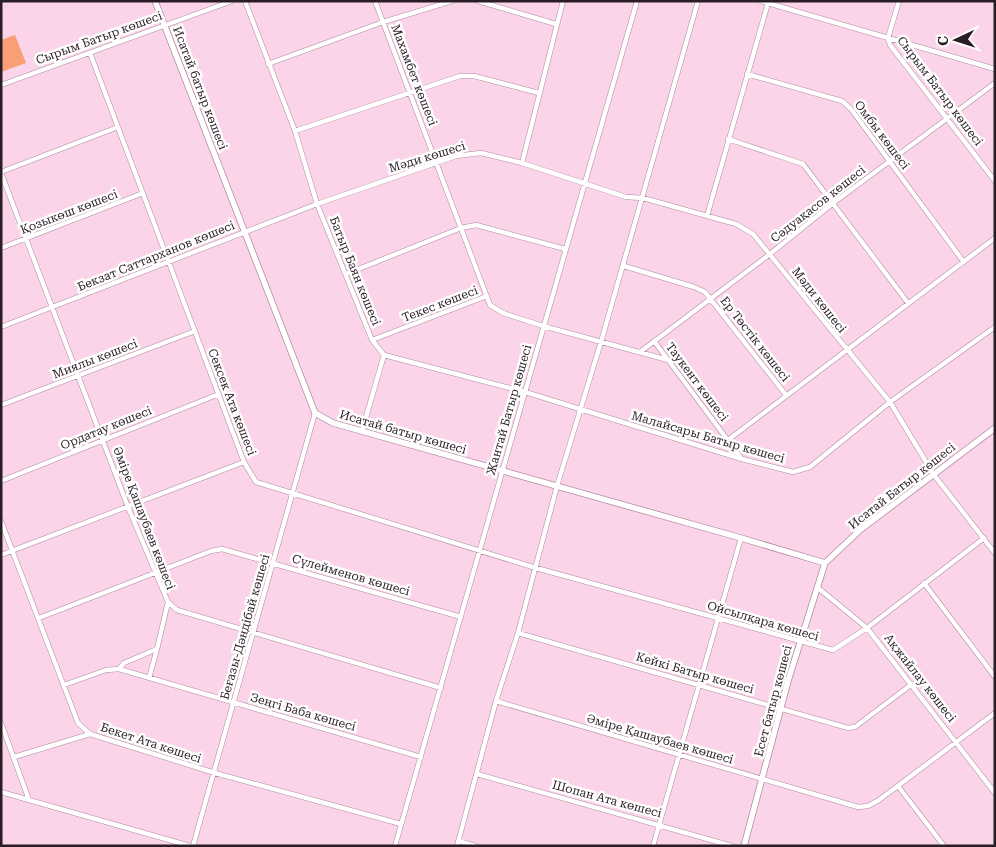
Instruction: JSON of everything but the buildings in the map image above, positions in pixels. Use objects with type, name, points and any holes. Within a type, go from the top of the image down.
[{"type":"street","name":"Исатай батыр көшесі","points":[[155,1],[166,24],[315,413],[333,423],[741,538],[825,564]]},
{"type":"street","name":"Сырым Батыр көшесі","points":[[1,85],[232,1]]},
{"type":"street","name":"Батыр Баян көшесі","points":[[245,1],[295,130],[318,204],[372,340],[384,355]]},
{"type":"street","name":"Махамбет көшесі","points":[[375,1],[487,296]]},
{"type":"street","points":[[268,64],[383,22],[452,1]]},
{"type":"street","points":[[478,1],[556,24]]},
{"type":"street","points":[[522,163],[563,1]]},
{"type":"street","name":"Жантай Батыр көшесі","points":[[396,846],[480,551],[501,470],[565,249],[586,184],[637,1]]},
{"type":"street","points":[[476,846],[457,843],[496,701],[536,568],[557,486],[579,410],[602,342],[698,1]]},
{"type":"street","points":[[761,1],[995,69]]},
{"type":"street","points":[[888,38],[899,1]]},
{"type":"street","points":[[707,216],[768,3]]},
{"type":"street","name":"Сырым Батыр көшесі","points":[[888,38],[890,45],[995,181]]},
{"type":"street","name":"Сексек Ата көшесі","points":[[90,53],[244,462],[256,482],[294,496],[536,568]]},
{"type":"street","name":"Омбы көшесі","points":[[747,74],[842,101],[852,109],[964,261]]},
{"type":"street","points":[[295,130],[410,94],[448,79],[474,76],[539,92]]},
{"type":"street","name":"Сәдуақасов көшесі","points":[[640,352],[770,254],[832,204],[995,83]]},
{"type":"street","points":[[1,172],[118,128]]},
{"type":"street","points":[[728,139],[804,164],[832,204],[908,303]]},
{"type":"street","name":"Мәди көшесі","points":[[318,204],[456,156],[473,153],[522,163],[626,198],[643,198],[736,224],[753,234],[890,402],[934,475],[995,553]]},
{"type":"street","name":"Әміре Қашаубаев көшесі","points":[[1,172],[128,507],[154,573],[168,602],[177,610],[441,688]]},
{"type":"street","name":"Қозыкөш көшесі","points":[[1,248],[143,193]]},
{"type":"street","name":"Бекзат Саттарханов көшесі","points":[[1,327],[169,263],[244,231],[318,204]]},
{"type":"street","points":[[346,274],[461,228],[476,225],[565,249]]},
{"type":"street","points":[[728,440],[845,349],[995,238]]},
{"type":"street","name":"Ер Төстік көшесі","points":[[624,266],[694,287],[711,298],[786,395]]},
{"type":"street","points":[[487,296],[490,305],[503,314],[668,360]]},
{"type":"street","name":"Текес көшесі","points":[[372,340],[487,296]]},
{"type":"street","name":"Малайсары Батыр көшесі","points":[[579,410],[742,459],[793,472],[805,470],[890,402],[995,328]]},
{"type":"street","name":"Миялы көшесі","points":[[1,405],[195,331]]},
{"type":"street","name":"Таукент көшесі","points":[[654,341],[742,459]]},
{"type":"street","points":[[362,431],[384,355],[525,392],[579,410]]},
{"type":"street","name":"Ордатау көшесі","points":[[1,481],[219,394]]},
{"type":"street","name":"Беғазы-Дәндібай көшесі","points":[[191,846],[215,773],[294,496],[315,413]]},
{"type":"street","name":"Исатай Батыр көшесі","points":[[825,564],[860,530],[995,428]]},
{"type":"street","points":[[1,555],[244,462]]},
{"type":"street","name":"Бекет Ата көшесі","points":[[1,521],[78,723],[90,734],[215,773],[401,824]]},
{"type":"street","points":[[653,846],[741,538]]},
{"type":"street","name":"Ойсылқара көшесі","points":[[536,568],[833,650],[867,628],[984,538]]},
{"type":"street","name":"Сүлейменов көшесі","points":[[39,618],[154,573],[222,549],[461,617]]},
{"type":"street","name":"Есет батыр көшесі","points":[[744,846],[800,641],[825,564]]},
{"type":"street","points":[[924,583],[995,677]]},
{"type":"street","name":"Ақжайлау көшесі","points":[[817,587],[867,628],[995,793]]},
{"type":"street","points":[[149,678],[168,602]]},
{"type":"street","name":"Кейкі Батыр көшесі","points":[[518,632],[836,726],[854,727],[912,684]]},
{"type":"street","points":[[119,669],[124,663],[157,649]]},
{"type":"street","name":"Зеңгі Баба көшесі","points":[[64,684],[106,670],[119,669],[421,757]]},
{"type":"street","name":"Әміре Қашаубаев көшесі","points":[[496,701],[858,807],[868,806],[898,786],[995,712]]},
{"type":"street","points":[[1,724],[29,800]]},
{"type":"street","points":[[14,757],[90,734]]},
{"type":"street","name":"Шопан Ата көшесі","points":[[477,774],[660,824],[732,846]]},
{"type":"street","points":[[898,786],[942,845]]},
{"type":"street","points":[[1,792],[191,846]]},
{"type":"shaded area","points":[[15,35],[26,63],[1,72],[1,40]]}]
